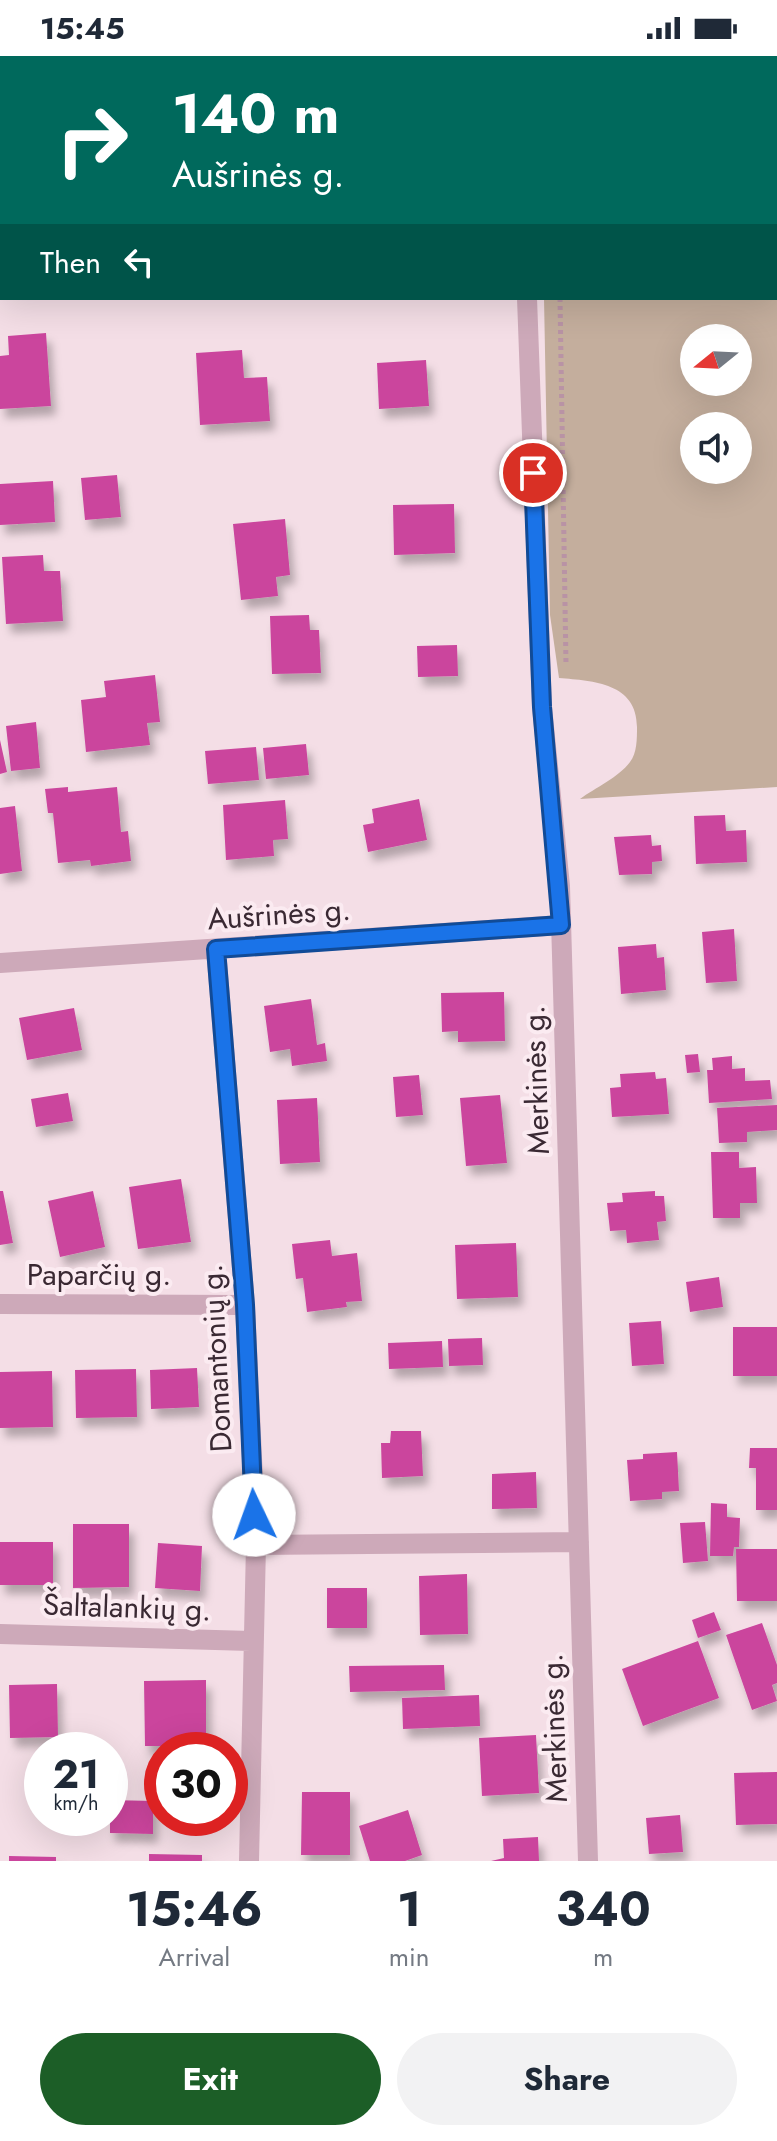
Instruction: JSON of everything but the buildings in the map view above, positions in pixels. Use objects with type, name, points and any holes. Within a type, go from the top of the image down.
[{"type":"street","name":"Merkinės g.","points":[[527,300],[542,707],[561,925],[588,1861]]},
{"type":"street","name":"Aušrinės g.","points":[[0,963],[561,925]]},
{"type":"street","name":"Domantonių g.","points":[[216,949],[245,1305],[256,1545],[251,1641],[249,1861]]},
{"type":"street","name":"Paparčių g.","points":[[0,1304],[245,1305]]},
{"type":"street","points":[[256,1545],[579,1542]]},
{"type":"street","name":"Šaltalankių g.","points":[[0,1634],[251,1641]]},
{"type":"path","points":[[542,707],[567,681],[560,300]]},
{"type":"shaded area","points":[[544,300],[777,300],[777,787],[580,799],[630,762],[637,741],[635,712],[630,701],[611,687],[559,678],[550,615]]},
{"type":"route","points":[[254,1515],[245,1305],[216,949],[561,925],[542,707],[533,473]]}]
